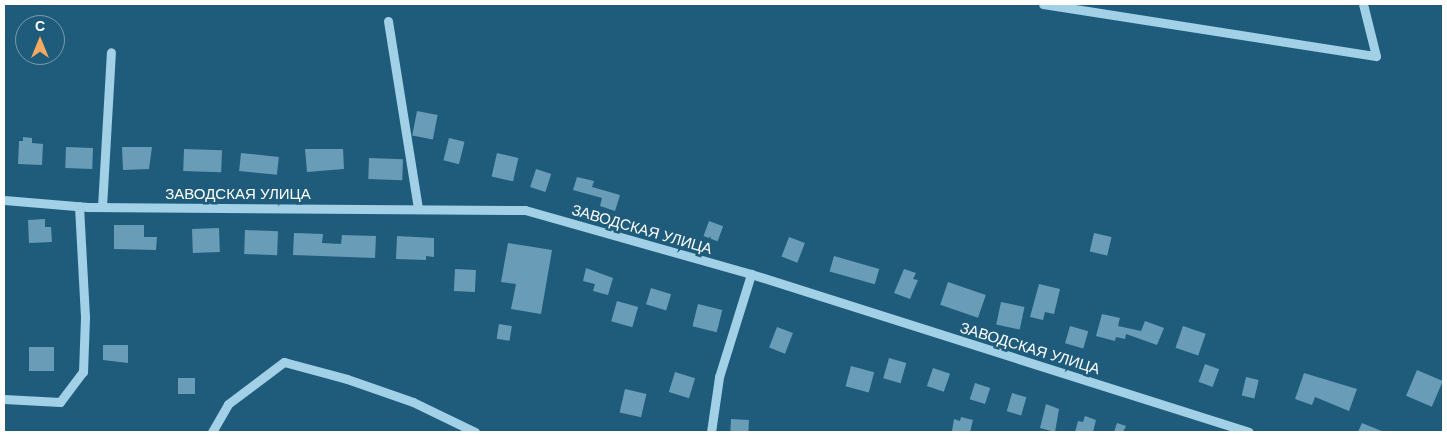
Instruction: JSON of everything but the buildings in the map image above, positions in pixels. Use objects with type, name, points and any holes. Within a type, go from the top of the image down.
[{"type":"street","points":[[1043,4],[1376,56],[1363,4]]},
{"type":"street","points":[[388,21],[418,209]]},
{"type":"street","points":[[102,207],[111,52]]},
{"type":"street","name":"ЗАВОДСКАЯ УЛИЦА","points":[[4,200],[102,207],[524,210],[751,274],[1249,432]]},
{"type":"street","points":[[4,399],[60,402],[83,372],[85,317],[79,206]]},
{"type":"street","points":[[711,432],[719,377],[751,274]]},
{"type":"street","points":[[212,432],[228,404],[284,362],[347,378],[413,402],[475,432]]}]
